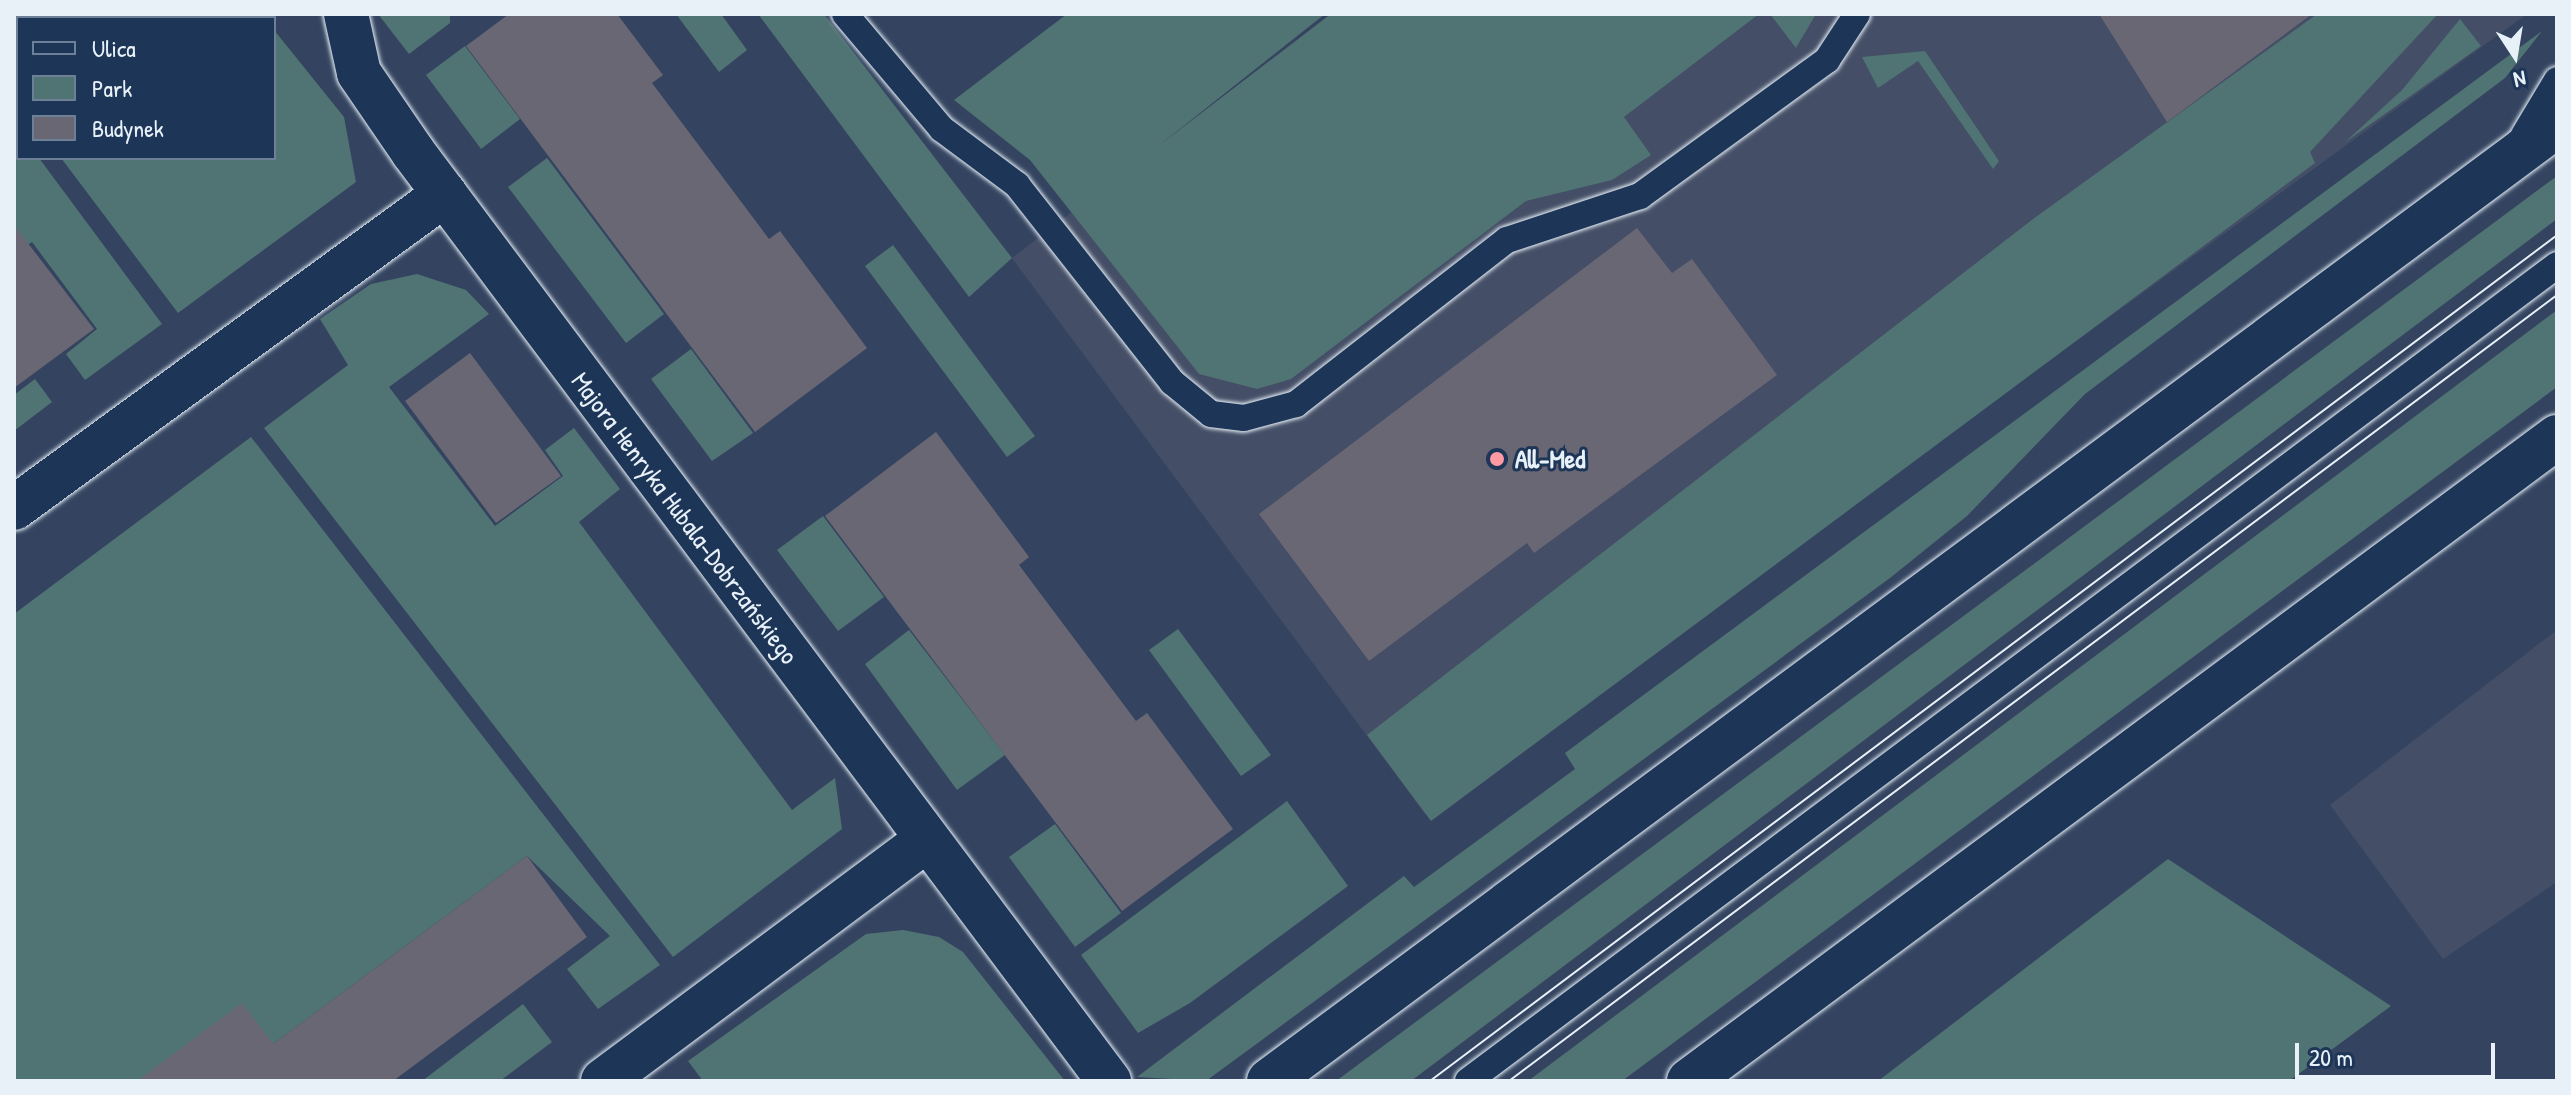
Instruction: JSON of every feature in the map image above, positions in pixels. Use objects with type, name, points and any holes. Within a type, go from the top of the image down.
[{"type":"street","name":"Majora Henryka Hubala-Dobrzańskiego","points":[[346,14],[359,73],[445,194],[1109,1081]]},
{"type":"street","points":[[1269,1081],[2557,125]]},
{"type":"street","points":[[14,508],[445,194]]},
{"type":"street","points":[[1689,1081],[2557,437]]},
{"type":"street","points":[[603,1081],[926,840]]},
{"type":"lane","points":[[845,14],[942,129],[1017,185],[1172,382],[1211,414],[1244,418],[1296,404],[1507,240],[1640,196],[1827,60],[1857,14]]},
{"type":"lane","points":[[2451,204],[2519,141],[2557,80]]},
{"type":"lane","points":[[1468,1081],[2557,265]]},
{"type":"shaded area","points":[[1330,14],[2527,14],[1425,814],[1012,258]]},
{"type":"shaded area","points":[[2557,630],[2557,882],[2443,959],[2330,805]]},
{"type":"green space","points":[[14,14],[263,16],[16,16],[16,57]]},
{"type":"green space","points":[[378,14],[450,14],[450,23],[409,54]]},
{"type":"green space","points":[[676,14],[721,14],[747,50],[719,72]]},
{"type":"green space","points":[[758,14],[824,14],[1012,258],[969,297]]},
{"type":"green space","points":[[1067,14],[1325,14],[1157,147],[1331,14],[1759,14],[1624,117],[1651,155],[1612,180],[1526,201],[1291,379],[1257,389],[1199,374],[1030,160],[954,100]]},
{"type":"green space","points":[[1770,14],[1816,14],[1796,48]]},
{"type":"green space","points":[[2317,14],[2438,14],[2310,152],[2315,163],[1431,821],[1367,735],[2033,219]]},
{"type":"green space","points":[[2460,19],[2481,46],[2344,143],[2402,90]]},
{"type":"green space","points":[[2542,31],[2505,78],[2085,394],[1967,516],[1890,578],[1206,1081],[1137,1077],[1404,876],[1414,887],[1575,769],[1565,753]]},
{"type":"green space","points":[[276,32],[344,117],[356,182],[178,313],[63,160],[276,160]]},
{"type":"green space","points":[[465,46],[520,119],[481,149],[426,75]]},
{"type":"green space","points":[[1925,51],[1999,161],[1993,169],[1918,61],[1878,88],[1862,57]]},
{"type":"green space","points":[[14,124],[16,160],[40,160],[162,324],[85,380],[66,354],[97,329],[32,242],[14,254]]},
{"type":"green space","points":[[547,158],[664,314],[626,343],[508,187]]},
{"type":"green space","points":[[2557,176],[2557,219],[1411,1081],[1336,1081]]},
{"type":"green space","points":[[893,245],[1035,436],[1007,457],[865,266]]},
{"type":"green space","points":[[417,274],[466,290],[489,314],[389,387],[495,526],[563,476],[545,450],[574,428],[620,489],[579,522],[792,810],[835,778],[842,829],[673,957],[264,428],[348,365],[320,319],[371,284]]},
{"type":"green space","points":[[2557,310],[2557,387],[1622,1081],[1528,1081]]},
{"type":"green space","points":[[691,349],[753,433],[712,461],[651,379]]},
{"type":"green space","points":[[35,379],[52,402],[14,431],[14,395]]},
{"type":"green space","points":[[251,437],[660,965],[598,1009],[567,969],[610,936],[527,856],[273,1044],[137,1081],[14,1081],[14,614]]},
{"type":"green space","points":[[823,516],[884,597],[838,631],[777,550]]},
{"type":"green space","points":[[1178,629],[1271,755],[1241,776],[1149,650]]},
{"type":"green space","points":[[909,630],[1005,755],[957,790],[865,664]]},
{"type":"green space","points":[[1287,801],[1348,886],[1190,1003],[1138,1033],[1081,955]]},
{"type":"green space","points":[[1055,824],[1121,913],[1075,947],[1009,857]]},
{"type":"green space","points":[[2168,859],[2391,1006],[2289,1081],[1878,1081]]},
{"type":"green space","points":[[903,930],[939,937],[963,952],[1065,1081],[703,1081],[688,1061],[866,934]]},
{"type":"green space","points":[[523,1004],[552,1042],[500,1081],[422,1081]]},
{"type":"building","points":[[509,14],[617,14],[663,75],[652,83],[769,239],[780,231],[867,348],[755,432],[466,46]]},
{"type":"building","points":[[2099,14],[2312,14],[2167,122]]},
{"type":"building","points":[[14,225],[94,329],[14,388]]},
{"type":"building","name":"All-Med","points":[[1637,228],[1672,273],[1692,259],[1777,375],[1534,553],[1527,543],[1369,661],[1259,514]]},
{"type":"building","points":[[470,353],[561,476],[496,523],[405,401]]},
{"type":"building","points":[[936,432],[1029,557],[1019,565],[1136,721],[1147,713],[1233,829],[1122,911],[825,516]]},
{"type":"building","points":[[527,856],[587,937],[393,1081],[137,1081],[242,1003],[273,1044]]},
{"type":"tram line","points":[[1430,1081],[2557,235]]},
{"type":"tram line","points":[[1509,1081],[2557,295]]},
{"type":"place","name":"All-Med","points":[[1497,459]]}]
